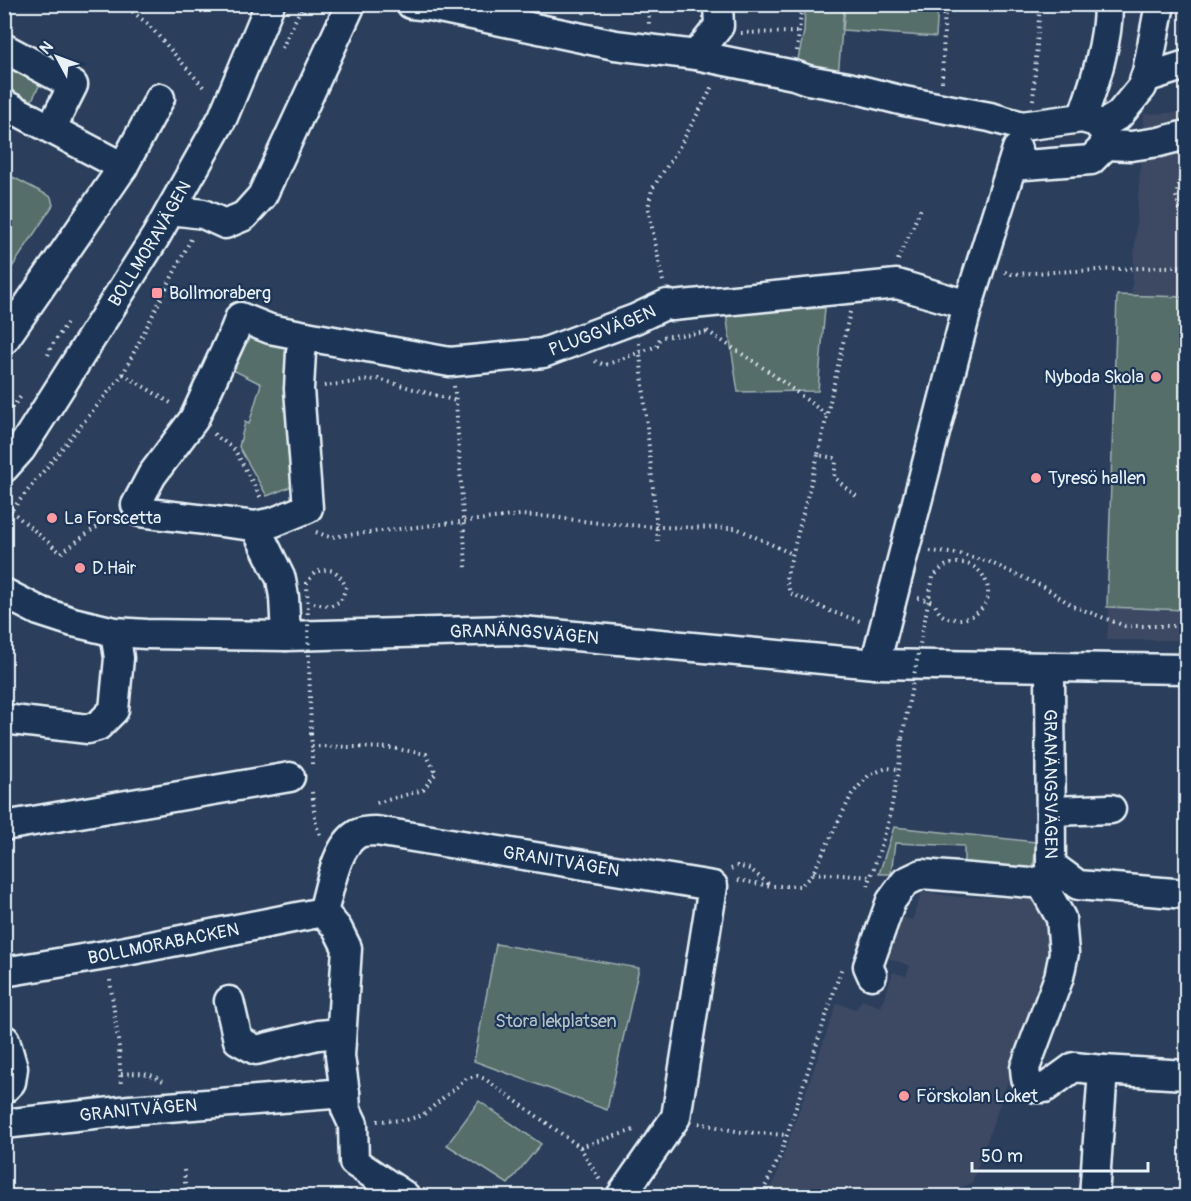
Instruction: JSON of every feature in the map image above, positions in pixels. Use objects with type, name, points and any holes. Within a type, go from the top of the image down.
[{"type":"street","name":"BOLLMORAVÄGEN","points":[[4,468],[21,449],[171,210],[223,117],[270,4]]},
{"type":"street","points":[[171,210],[203,214],[225,224],[244,216],[262,196],[351,4]]},
{"type":"street","points":[[411,4],[615,45],[708,58],[794,75],[808,80],[1015,124],[1096,130],[1131,147],[1186,135]]},
{"type":"street","points":[[708,58],[714,33],[719,26],[718,4]]},
{"type":"street","points":[[1012,166],[1091,160],[1096,130],[1089,100],[1103,49],[1108,4]]},
{"type":"street","points":[[1096,130],[1119,115],[1142,87],[1160,4]]},
{"type":"street","points":[[4,48],[74,85],[51,129]]},
{"type":"street","points":[[1145,78],[1186,65]]},
{"type":"street","points":[[4,340],[123,167],[160,98]]},
{"type":"street","points":[[4,104],[123,167]]},
{"type":"street","points":[[875,664],[968,305],[1012,166],[1015,124]]},
{"type":"street","name":"PLUGGVÄGEN","points":[[306,336],[301,352],[299,389],[308,508],[264,524],[140,512],[136,505],[152,475],[194,419],[240,317],[270,329],[450,362],[543,353],[635,319],[667,304],[672,306],[897,284],[968,305]]},
{"type":"street","points":[[264,524],[281,579],[286,636]]},
{"type":"street","name":"GRANÄNGSVÄGEN","points":[[4,593],[39,611],[73,622],[115,632],[146,634],[286,636],[511,630],[875,664],[1186,669]]},
{"type":"street","points":[[4,718],[88,729],[98,726],[114,710],[118,658],[115,632]]},
{"type":"street","name":"GRANÄNGSVÄGEN","points":[[1050,668],[1052,878],[1078,885],[1186,894]]},
{"type":"street","points":[[4,826],[290,777]]},
{"type":"street","points":[[1050,812],[1111,809]]},
{"type":"street","name":"GRANITVÄGEN","points":[[323,912],[337,861],[347,844],[357,834],[366,831],[722,883]]},
{"type":"street","points":[[872,975],[868,966],[887,912],[891,901],[905,882],[922,874],[1031,883],[1052,878],[1061,918],[1064,953],[1059,977],[1025,1068],[1026,1078],[1036,1088],[1045,1088],[1074,1067],[1186,1075]]},
{"type":"street","points":[[612,1192],[676,1117],[722,883]]},
{"type":"street","points":[[323,912],[337,928],[347,948],[340,1056],[346,1109],[353,1124],[354,1162],[405,1197]]},
{"type":"street","name":"BOLLMORABACKEN","points":[[4,972],[106,955],[323,912]]},
{"type":"street","points":[[230,1001],[238,1040],[256,1050],[318,1035],[341,1033]]},
{"type":"street","points":[[4,1089],[11,1082],[13,1068],[5,1041]]},
{"type":"street","points":[[1094,1197],[1103,1070]]},
{"type":"street","name":"GRANITVÄGEN","points":[[4,1124],[130,1110],[345,1093]]},
{"type":"path","points":[[123,4],[148,24],[211,95]]},
{"type":"path","points":[[794,75],[802,4]]},
{"type":"path","points":[[945,4],[942,93],[949,110]]},
{"type":"path","points":[[1015,124],[1033,99],[1040,4]]},
{"type":"path","points":[[714,33],[800,32]]},
{"type":"path","points":[[667,304],[648,208],[652,189],[709,93],[708,58]]},
{"type":"path","points":[[1186,161],[1176,196],[1179,207],[1186,214]]},
{"type":"path","points":[[897,284],[895,266],[921,208]]},
{"type":"path","points":[[999,270],[1011,274],[1186,266]]},
{"type":"path","points":[[856,288],[818,455],[786,579],[790,593],[832,612],[863,622]]},
{"type":"path","points":[[635,319],[641,357],[658,541]]},
{"type":"path","points":[[705,330],[768,370],[827,415]]},
{"type":"path","points":[[450,362],[456,401],[466,568]]},
{"type":"path","points":[[123,374],[194,419],[235,450],[264,524]]},
{"type":"path","points":[[299,389],[378,379],[456,401]]},
{"type":"path","points":[[818,455],[834,458],[836,462],[834,477],[857,497]]},
{"type":"path","points":[[10,511],[61,553],[92,530]]},
{"type":"path","points":[[309,530],[330,537],[520,515],[657,527],[736,528],[792,554]]},
{"type":"path","points":[[905,548],[959,554],[989,562],[1044,587],[1073,606],[1125,626],[1186,626]]},
{"type":"path","points":[[868,886],[888,824],[933,577],[945,566],[957,562],[970,564],[979,570],[988,591],[984,606],[976,615],[963,620],[949,619],[938,612],[934,602]]},
{"type":"path","points":[[301,591],[314,603],[330,606],[341,601],[346,586],[339,573],[327,569],[315,572],[307,584],[311,734],[312,746],[391,748],[426,754],[436,773],[423,790],[372,804]]},
{"type":"path","points":[[771,886],[750,869],[737,866],[722,874],[722,883],[771,886],[801,886],[813,873],[852,794],[869,775],[887,768],[899,769]]},
{"type":"path","points":[[813,873],[871,876],[905,882]]},
{"type":"path","points":[[759,1197],[780,1155],[846,957]]},
{"type":"path","points":[[110,979],[119,1047],[122,1095]]},
{"type":"path","points":[[121,1074],[141,1072],[166,1083]]},
{"type":"path","points":[[353,1124],[406,1120],[423,1114],[467,1078],[477,1076],[485,1079],[580,1147],[612,1192]]},
{"type":"path","points":[[580,1147],[676,1117],[740,1132],[787,1135]]},
{"type":"path","points":[[184,1170],[186,1197]]},
{"type":"shaded area","name":"Nyboda Skola","points":[[1186,112],[1186,640],[1107,640],[1144,114]]},
{"type":"shaded area","name":"Förskolan Loket","points":[[922,892],[958,897],[1038,897],[1049,926],[1050,963],[972,1183],[943,1196],[769,1196],[837,1003],[856,1009],[862,1000],[881,1007],[893,972],[906,976],[910,966],[888,958],[902,917],[912,920]]},
{"type":"green space","points":[[805,5],[844,5],[838,77],[797,63],[804,32]]},
{"type":"green space","points":[[845,5],[938,5],[936,37],[843,30]]},
{"type":"green space","points":[[4,53],[45,74],[31,102],[5,88]]},
{"type":"green space","points":[[5,173],[51,197],[53,205],[5,278]]},
{"type":"green space","name":"Nyboda Skola","points":[[1117,295],[1186,297],[1186,610],[1107,607]]},
{"type":"green space","points":[[825,308],[818,391],[738,392],[726,314]]},
{"type":"green space","points":[[257,334],[281,343],[292,359],[300,473],[290,487],[267,496],[239,447],[245,422],[249,424],[261,384],[225,366],[229,358]]},
{"type":"green space","points":[[894,827],[1036,842],[1033,873],[964,867],[964,846],[895,843],[891,874],[879,874]]},
{"type":"green space","name":"Stora lekplatsen","points":[[496,944],[639,968],[607,1110],[474,1061]]},
{"type":"green space","points":[[479,1101],[541,1144],[508,1184],[447,1145]]},
{"type":"green space","points":[[1184,1151],[1186,1152],[1186,1196],[1178,1196]]},
{"type":"place","name":"Bollmoraberg","points":[[157,293]]},
{"type":"place","name":"Nyboda Skola","points":[[1156,377]]},
{"type":"place","name":"Tyresö hallen","points":[[1036,478]]},
{"type":"place","name":"La Forscetta","points":[[52,518]]},
{"type":"place","name":"D.Hair","points":[[80,568]]},
{"type":"place","name":"Förskolan Loket","points":[[904,1096]]}]
